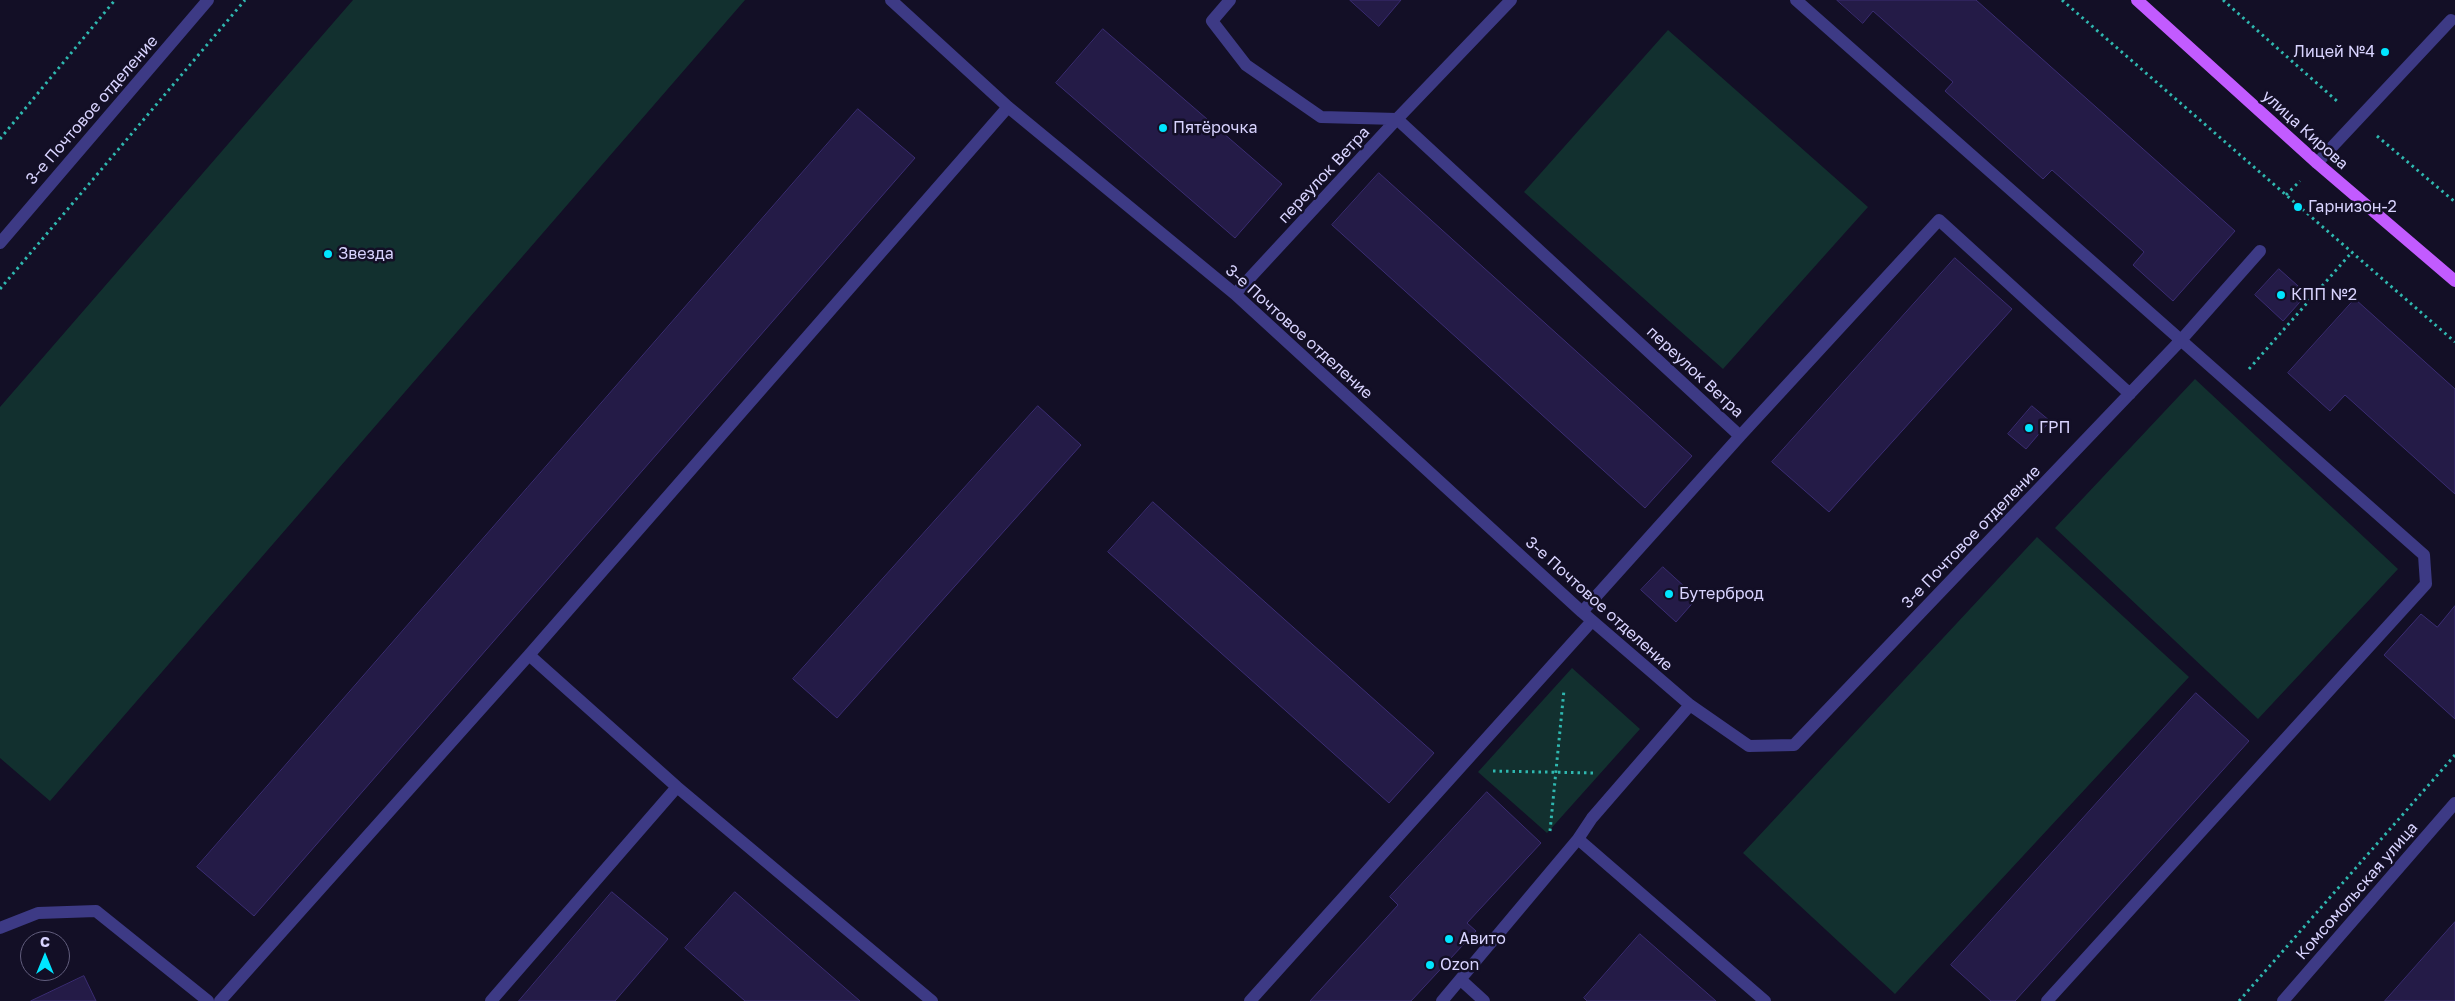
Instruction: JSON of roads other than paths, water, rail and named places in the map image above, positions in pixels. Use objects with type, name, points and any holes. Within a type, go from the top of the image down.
[{"type":"main road","name":"улица Кирова","points":[[2137,0],[2317,163],[2455,281]]},
{"type":"street","name":"3-е Почтовое отделение","points":[[1,241],[208,0]]},
{"type":"street","name":"3-е Почтовое отделение","points":[[891,0],[1008,107],[1235,294],[1592,621],[1690,705],[1749,746],[1794,745],[2182,339],[2260,252]]},
{"type":"street","points":[[1230,0],[1212,21],[1246,65],[1321,117],[1397,120],[1511,0]]},
{"type":"street","points":[[1796,0],[2182,339],[2424,556],[2426,584],[2047,1001]]},
{"type":"street","points":[[2317,163],[2451,20]]},
{"type":"street","points":[[220,1001],[529,655],[1008,107]]},
{"type":"street","name":"переулок Ветра","points":[[1235,294],[1397,120],[1740,436],[1939,220],[2130,394]]},
{"type":"street","points":[[1582,612],[1740,436]]},
{"type":"street","points":[[1250,1001],[1592,621]]},
{"type":"street","points":[[529,655],[677,787],[932,1001]]},
{"type":"street","points":[[1442,1001],[1578,839],[1592,818],[1690,705]]},
{"type":"street","points":[[491,1001],[677,787]]},
{"type":"street","name":"Комсомольская улица","points":[[2283,1001],[2455,803]]},
{"type":"street","points":[[1578,839],[1765,1001]]},
{"type":"street","points":[[0,928],[38,913],[96,911],[208,1001]]},
{"type":"street","points":[[1461,980],[1484,1001]]},
{"type":"place","name":"Лицей №4","points":[[2385,52]]},
{"type":"place","name":"Пятёрочка","points":[[1163,128]]},
{"type":"place","name":"Гарнизон-2","points":[[2298,207]]},
{"type":"place","name":"Звезда","points":[[328,254]]},
{"type":"place","name":"КПП №2","points":[[2281,295]]},
{"type":"place","name":"ГРП","points":[[2029,428]]},
{"type":"place","name":"Бутерброд","points":[[1669,594]]},
{"type":"place","name":"Авито","points":[[1449,939]]},
{"type":"place","name":"Ozon","points":[[1430,965]]}]
